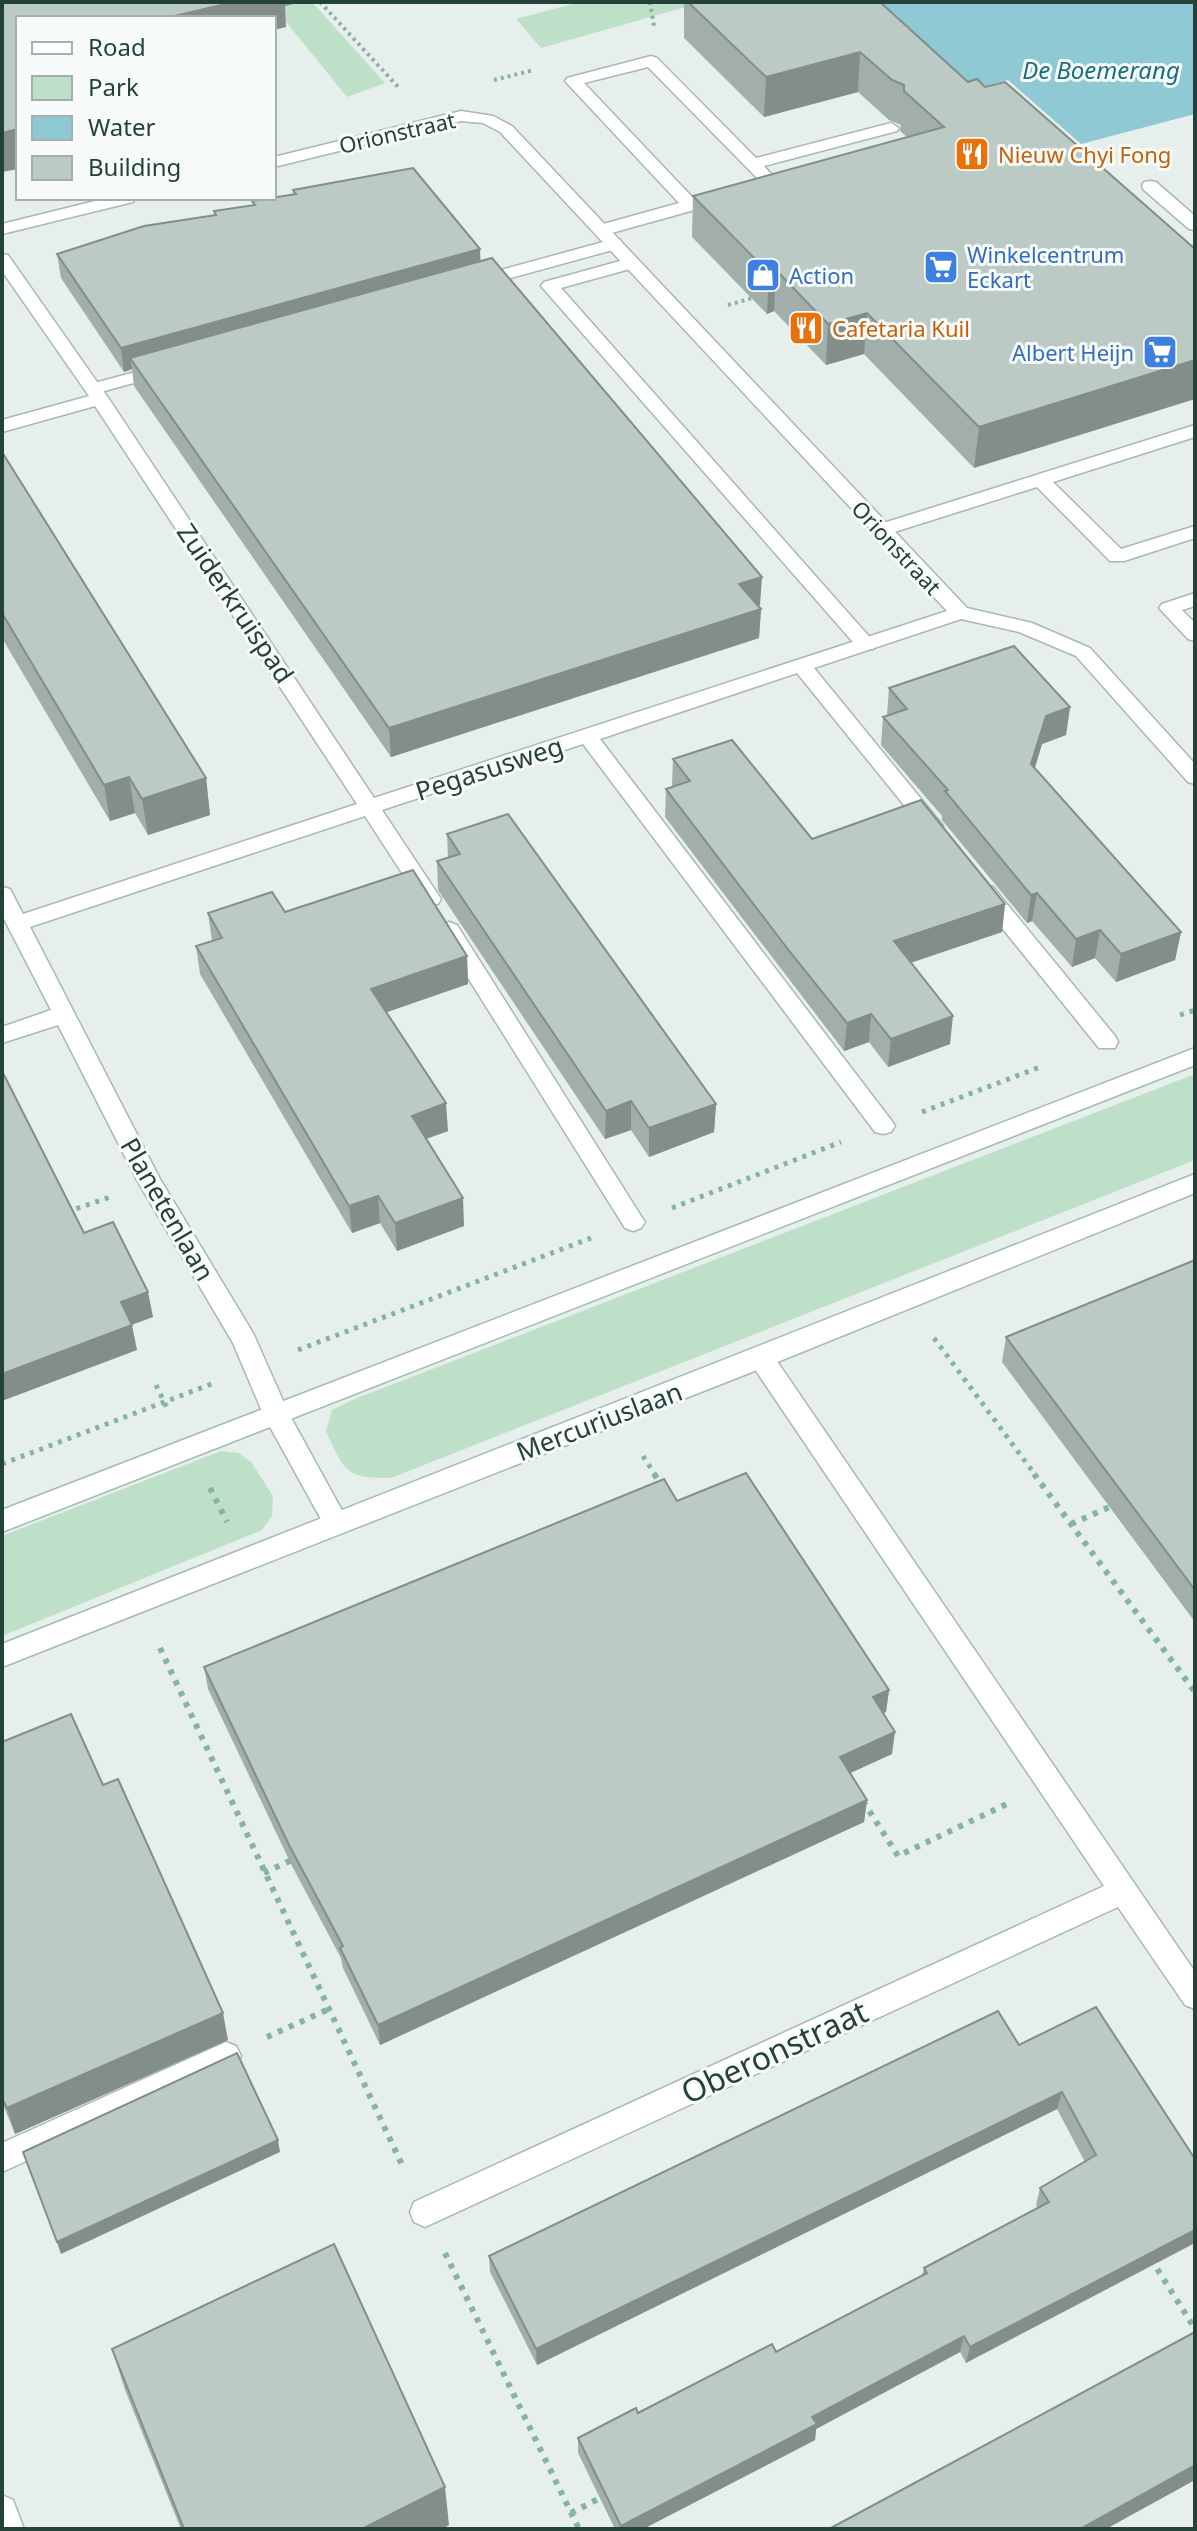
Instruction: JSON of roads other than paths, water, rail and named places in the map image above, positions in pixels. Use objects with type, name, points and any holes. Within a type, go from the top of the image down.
[{"type":"street","points":[[461,287],[608,237],[690,205],[771,183],[651,61],[573,81],[690,205]]},
{"type":"street","name":"Orionstraat","points":[[276,162],[461,116],[487,119],[506,129],[960,613],[1025,627],[1083,652],[1195,777]]},
{"type":"street","points":[[753,164],[891,128]]},
{"type":"street","points":[[1150,186],[1195,225]]},
{"type":"street","points":[[2,229],[119,200]]},
{"type":"street","name":"Zuiderkruispad","points":[[2,259],[372,807]]},
{"type":"street","points":[[631,263],[550,286],[866,645]]},
{"type":"street","points":[[2,426],[185,364]]},
{"type":"street","points":[[881,530],[1195,431]]},
{"type":"street","points":[[1040,479],[1117,557],[1195,532]]},
{"type":"street","points":[[1195,599],[1169,608],[1195,635]]},
{"type":"street","name":"Pegasusweg","points":[[18,923],[960,613]]},
{"type":"street","points":[[801,665],[948,847]]},
{"type":"street","points":[[587,736],[883,1126]]},
{"type":"street","points":[[372,807],[633,1222]]},
{"type":"street","points":[[968,871],[1107,1042]]},
{"type":"street","name":"Planetenlaan","points":[[2,894],[150,1182],[257,1366],[277,1416],[336,1523]]},
{"type":"street","points":[[2,1035],[62,1015]]},
{"type":"street","points":[[2,1521],[1195,1056]]},
{"type":"street","name":"Mercuriuslaan","points":[[2,1656],[761,1358],[1195,1183]]},
{"type":"street","points":[[761,1358],[1195,1996]]},
{"type":"street","name":"Oberonstraat","points":[[425,2212],[1124,1891]]},
{"type":"street","points":[[2,2158],[226,2056]]},
{"type":"street","points":[[2,2511],[8,2529]]},
{"type":"water","name":"De Boemerang","points":[[834,2],[1195,2],[1195,114],[1081,144],[1008,80],[924,102]]},
{"type":"place","name":"Nieuw Chyi Fong","points":[[972,154]]},
{"type":"place","name":"Winkelcentrum Eckart","points":[[941,267]]},
{"type":"place","name":"Action","points":[[763,275]]},
{"type":"place","name":"Cafetaria Kuil","points":[[806,328]]},
{"type":"place","name":"Albert Heijn","points":[[1160,352]]}]
